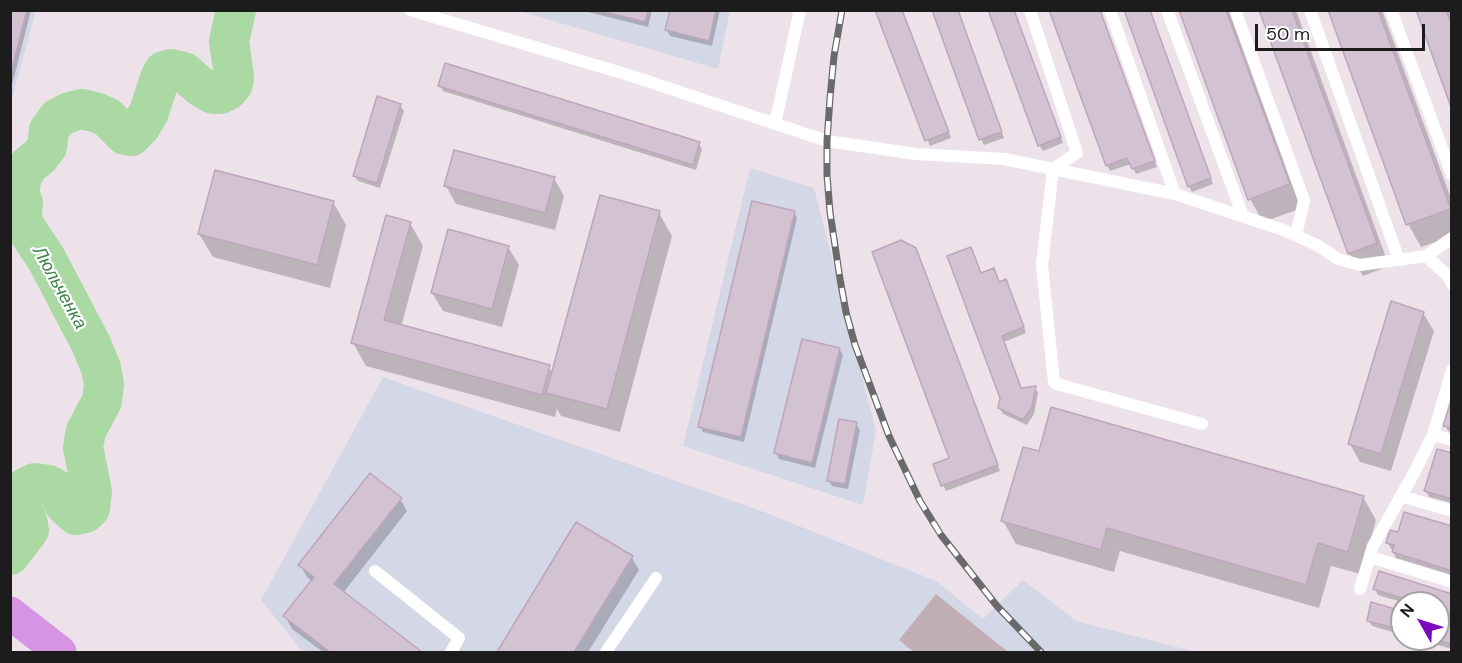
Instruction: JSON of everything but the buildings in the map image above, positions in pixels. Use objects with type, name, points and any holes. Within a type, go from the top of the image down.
[{"type":"highway","points":[[10,613],[60,652]]},
{"type":"lane","points":[[410,10],[632,76],[827,141],[916,154],[1004,159],[1175,194],[1281,229],[1317,245],[1338,259],[1360,265],[1426,256],[1452,238]]},
{"type":"lane","points":[[775,123],[800,10]]},
{"type":"lane","points":[[1030,10],[1077,153],[1053,169],[1042,265],[1054,382],[1202,424]]},
{"type":"lane","points":[[1110,10],[1175,194]]},
{"type":"lane","points":[[1167,10],[1243,216]]},
{"type":"lane","points":[[1235,10],[1304,200],[1296,236]]},
{"type":"lane","points":[[1310,10],[1400,260]]},
{"type":"lane","points":[[1391,10],[1452,176]]},
{"type":"lane","points":[[1426,256],[1448,276],[1452,284]]},
{"type":"lane","points":[[1360,589],[1373,546],[1433,435],[1452,370]]},
{"type":"lane","points":[[1433,435],[1452,440]]},
{"type":"lane","points":[[1401,496],[1452,511]]},
{"type":"lane","points":[[1370,557],[1452,582]]},
{"type":"lane","points":[[375,571],[459,638],[451,652]]},
{"type":"lane","points":[[606,652],[657,578]]},
{"type":"shaded area","points":[[11,11],[36,11],[11,102]]},
{"type":"shaded area","points":[[519,11],[730,11],[718,69]]},
{"type":"shaded area","points":[[750,168],[814,188],[876,431],[863,505],[683,446]]},
{"type":"shaded area","points":[[383,377],[764,512],[936,581],[983,619],[1023,580],[1076,621],[1196,652],[303,652],[261,600]]},
{"type":"shaded area","points":[[936,594],[1008,652],[914,652],[899,640]]},
{"type":"waterway","name":"Люльченка","points":[[10,555],[29,530],[19,500],[25,488],[35,483],[49,485],[57,490],[65,505],[76,515],[85,513],[90,508],[92,492],[83,447],[86,431],[102,401],[104,384],[101,368],[91,344],[47,260],[24,225],[23,203],[19,192],[22,176],[29,165],[47,147],[49,130],[58,118],[70,112],[82,109],[98,113],[107,117],[125,135],[131,136],[141,126],[149,112],[164,71],[171,69],[184,72],[213,94],[220,94],[228,90],[233,84],[234,77],[229,41],[236,10]]},
{"type":"railway","points":[[842,10],[830,98],[827,175],[840,279],[855,345],[889,436],[920,501],[941,535],[997,606],[1041,652]]}]
